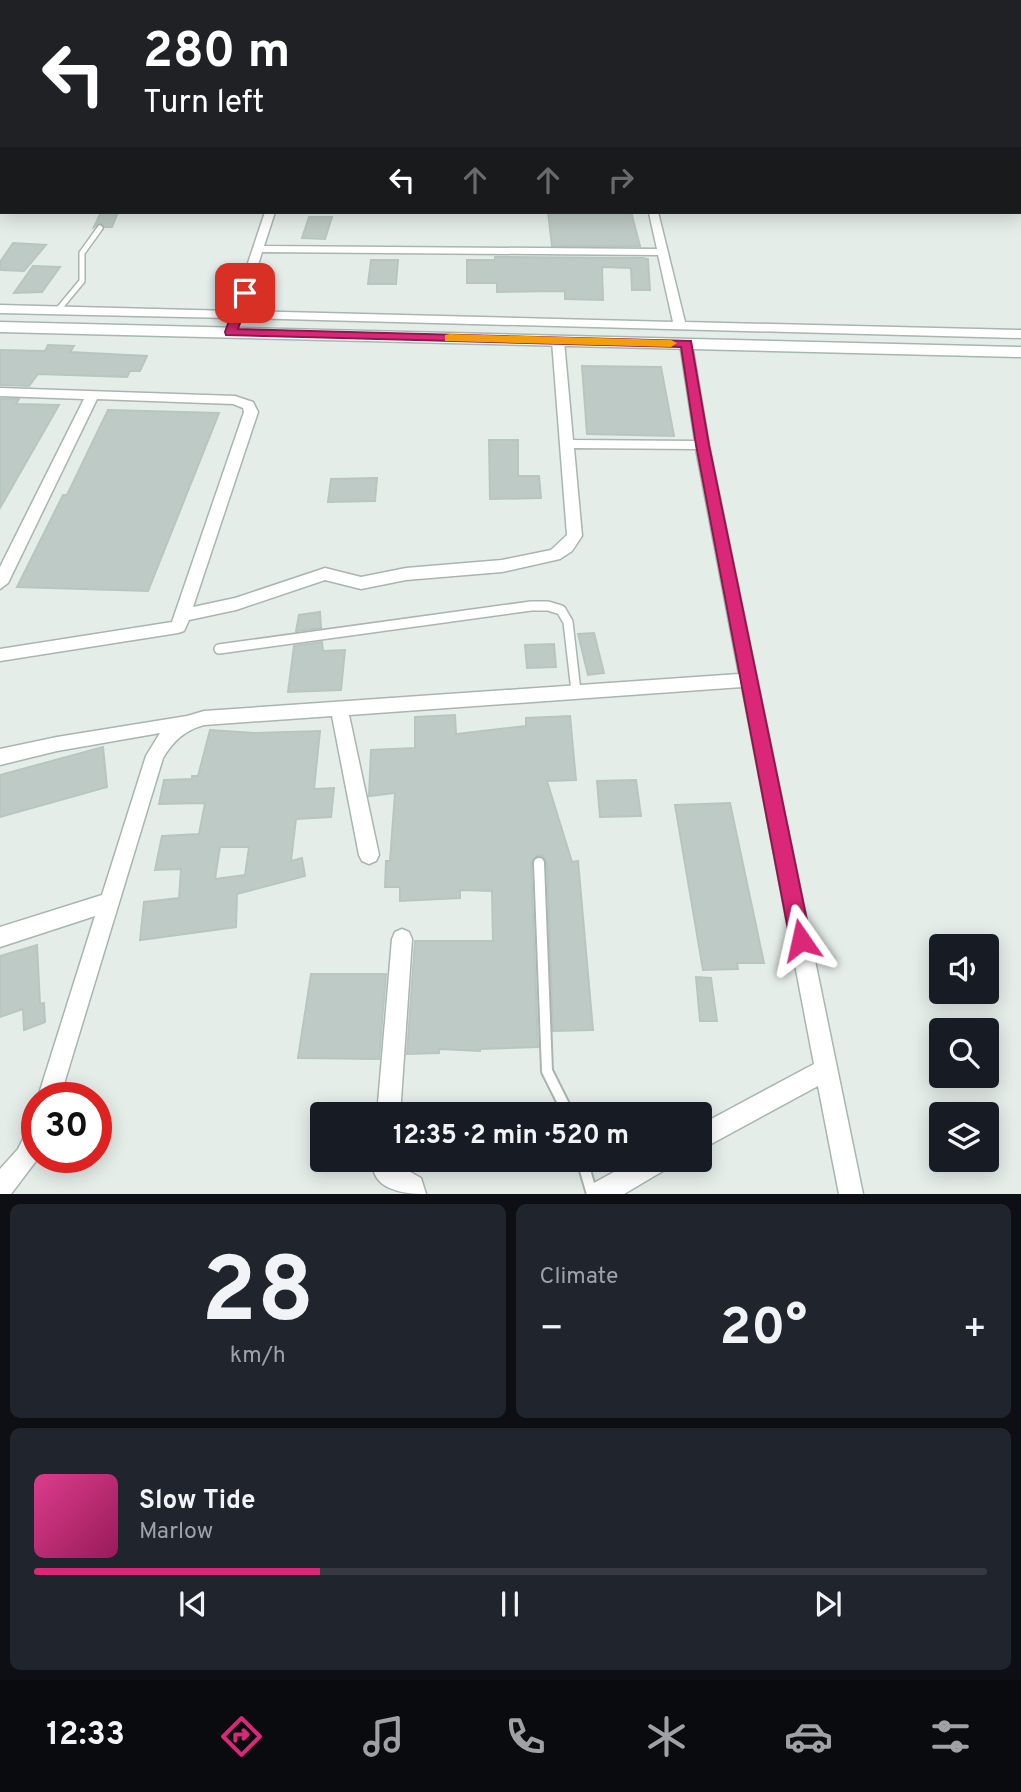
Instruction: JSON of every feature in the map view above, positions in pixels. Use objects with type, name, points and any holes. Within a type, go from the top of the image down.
[{"type":"main road","points":[[0,327],[1021,352]]},
{"type":"street","points":[[231,332],[269,214]]},
{"type":"street","points":[[654,214],[680,326]]},
{"type":"street","points":[[259,249],[663,252]]},
{"type":"street","points":[[0,309],[1021,334]]},
{"type":"street","points":[[182,615],[236,604],[325,574],[361,583],[406,574],[502,566],[555,555],[567,547],[575,536],[558,341]]},
{"type":"street","points":[[686,344],[702,445],[851,1194]]},
{"type":"street","points":[[0,392],[235,400],[247,405],[251,412],[178,627],[0,655]]},
{"type":"street","points":[[0,583],[92,396]]},
{"type":"street","points":[[568,444],[702,445]]},
{"type":"street","points":[[0,757],[204,718],[750,680]]},
{"type":"street","points":[[340,709],[369,855]]},
{"type":"street","points":[[54,1082],[155,756],[163,740],[184,722]]},
{"type":"street","points":[[0,937],[110,902]]},
{"type":"street","points":[[389,1102],[402,939]]},
{"type":"street","points":[[712,1132],[826,1070]]},
{"type":"street","points":[[0,1188],[21,1163]]},
{"type":"street","points":[[387,1172],[412,1187],[414,1194]]},
{"type":"street","points":[[599,1194],[638,1172]]},
{"type":"lane","points":[[58,310],[82,281],[82,253],[100,228]]},
{"type":"lane","points":[[219,649],[548,606],[561,610],[568,622],[576,691]]},
{"type":"lane","points":[[539,863],[547,1071],[562,1102]]},
{"type":"lane","points":[[586,1172],[592,1194]]},
{"type":"building","points":[[100,214],[117,214],[112,227],[105,227],[100,223],[94,227]]},
{"type":"building","points":[[548,214],[632,214],[640,246],[552,246]]},
{"type":"building","points":[[309,217],[332,217],[325,239],[302,238]]},
{"type":"building","points":[[13,243],[46,245],[24,271],[0,270],[0,262]]},
{"type":"building","points":[[495,257],[648,259],[650,290],[632,290],[631,268],[602,267],[603,300],[565,299],[565,291],[497,292],[497,283],[467,283],[467,260],[495,260]]},
{"type":"building","points":[[371,260],[398,260],[396,284],[368,284]]},
{"type":"building","points":[[33,266],[60,267],[42,292],[14,293]]},
{"type":"building","points":[[48,345],[74,346],[70,352],[147,356],[140,371],[130,371],[127,377],[38,374],[29,386],[0,385],[0,350],[45,351]]},
{"type":"building","points":[[582,366],[661,367],[674,436],[587,434]]},
{"type":"building","points":[[0,399],[19,399],[16,404],[59,405],[0,508]]},
{"type":"building","points":[[108,410],[219,413],[148,591],[17,587],[63,495],[67,495]]},
{"type":"building","points":[[489,440],[518,440],[518,476],[539,476],[541,498],[490,499]]},
{"type":"building","points":[[377,478],[375,501],[328,502],[331,479]]},
{"type":"building","points":[[320,612],[321,628],[296,631],[299,615]]},
{"type":"building","points":[[594,633],[604,673],[588,675],[578,634]]},
{"type":"building","points":[[322,642],[323,651],[345,650],[341,690],[288,692],[294,646]]},
{"type":"building","points":[[554,644],[556,667],[527,668],[525,645]]},
{"type":"building","points":[[455,715],[456,734],[526,726],[526,718],[570,716],[576,780],[547,781],[572,862],[578,861],[593,1030],[553,1031],[547,863],[543,856],[538,855],[531,863],[538,1047],[480,1051],[439,1049],[439,1053],[407,1054],[415,941],[493,941],[492,891],[460,890],[460,898],[400,901],[400,887],[385,887],[386,861],[390,861],[395,793],[369,796],[371,750],[415,748],[415,717]]},
{"type":"building","points":[[210,730],[255,733],[320,731],[314,789],[334,788],[331,817],[296,819],[291,861],[302,858],[305,876],[237,894],[236,927],[140,940],[144,902],[179,898],[181,869],[155,870],[162,836],[199,834],[205,803],[159,804],[164,780],[192,779],[192,776],[198,776]],"holes":[[[220,847],[249,847],[245,875],[215,879]]]},
{"type":"building","points":[[103,747],[107,787],[0,817],[0,775]]},
{"type":"building","points":[[636,780],[641,816],[600,817],[597,781]]},
{"type":"building","points":[[730,803],[764,963],[737,963],[738,969],[703,970],[675,805]]},
{"type":"building","points":[[37,945],[40,1004],[44,1003],[45,1022],[24,1030],[23,1009],[0,1017],[0,956]]},
{"type":"building","points":[[311,974],[386,974],[379,1059],[298,1058]]},
{"type":"building","points":[[696,977],[711,978],[717,1021],[700,1021]]},
{"type":"slow traffic","points":[[450,338],[671,343]]},
{"type":"route","points":[[245,293],[231,332],[686,344],[702,445],[801,940]]}]
